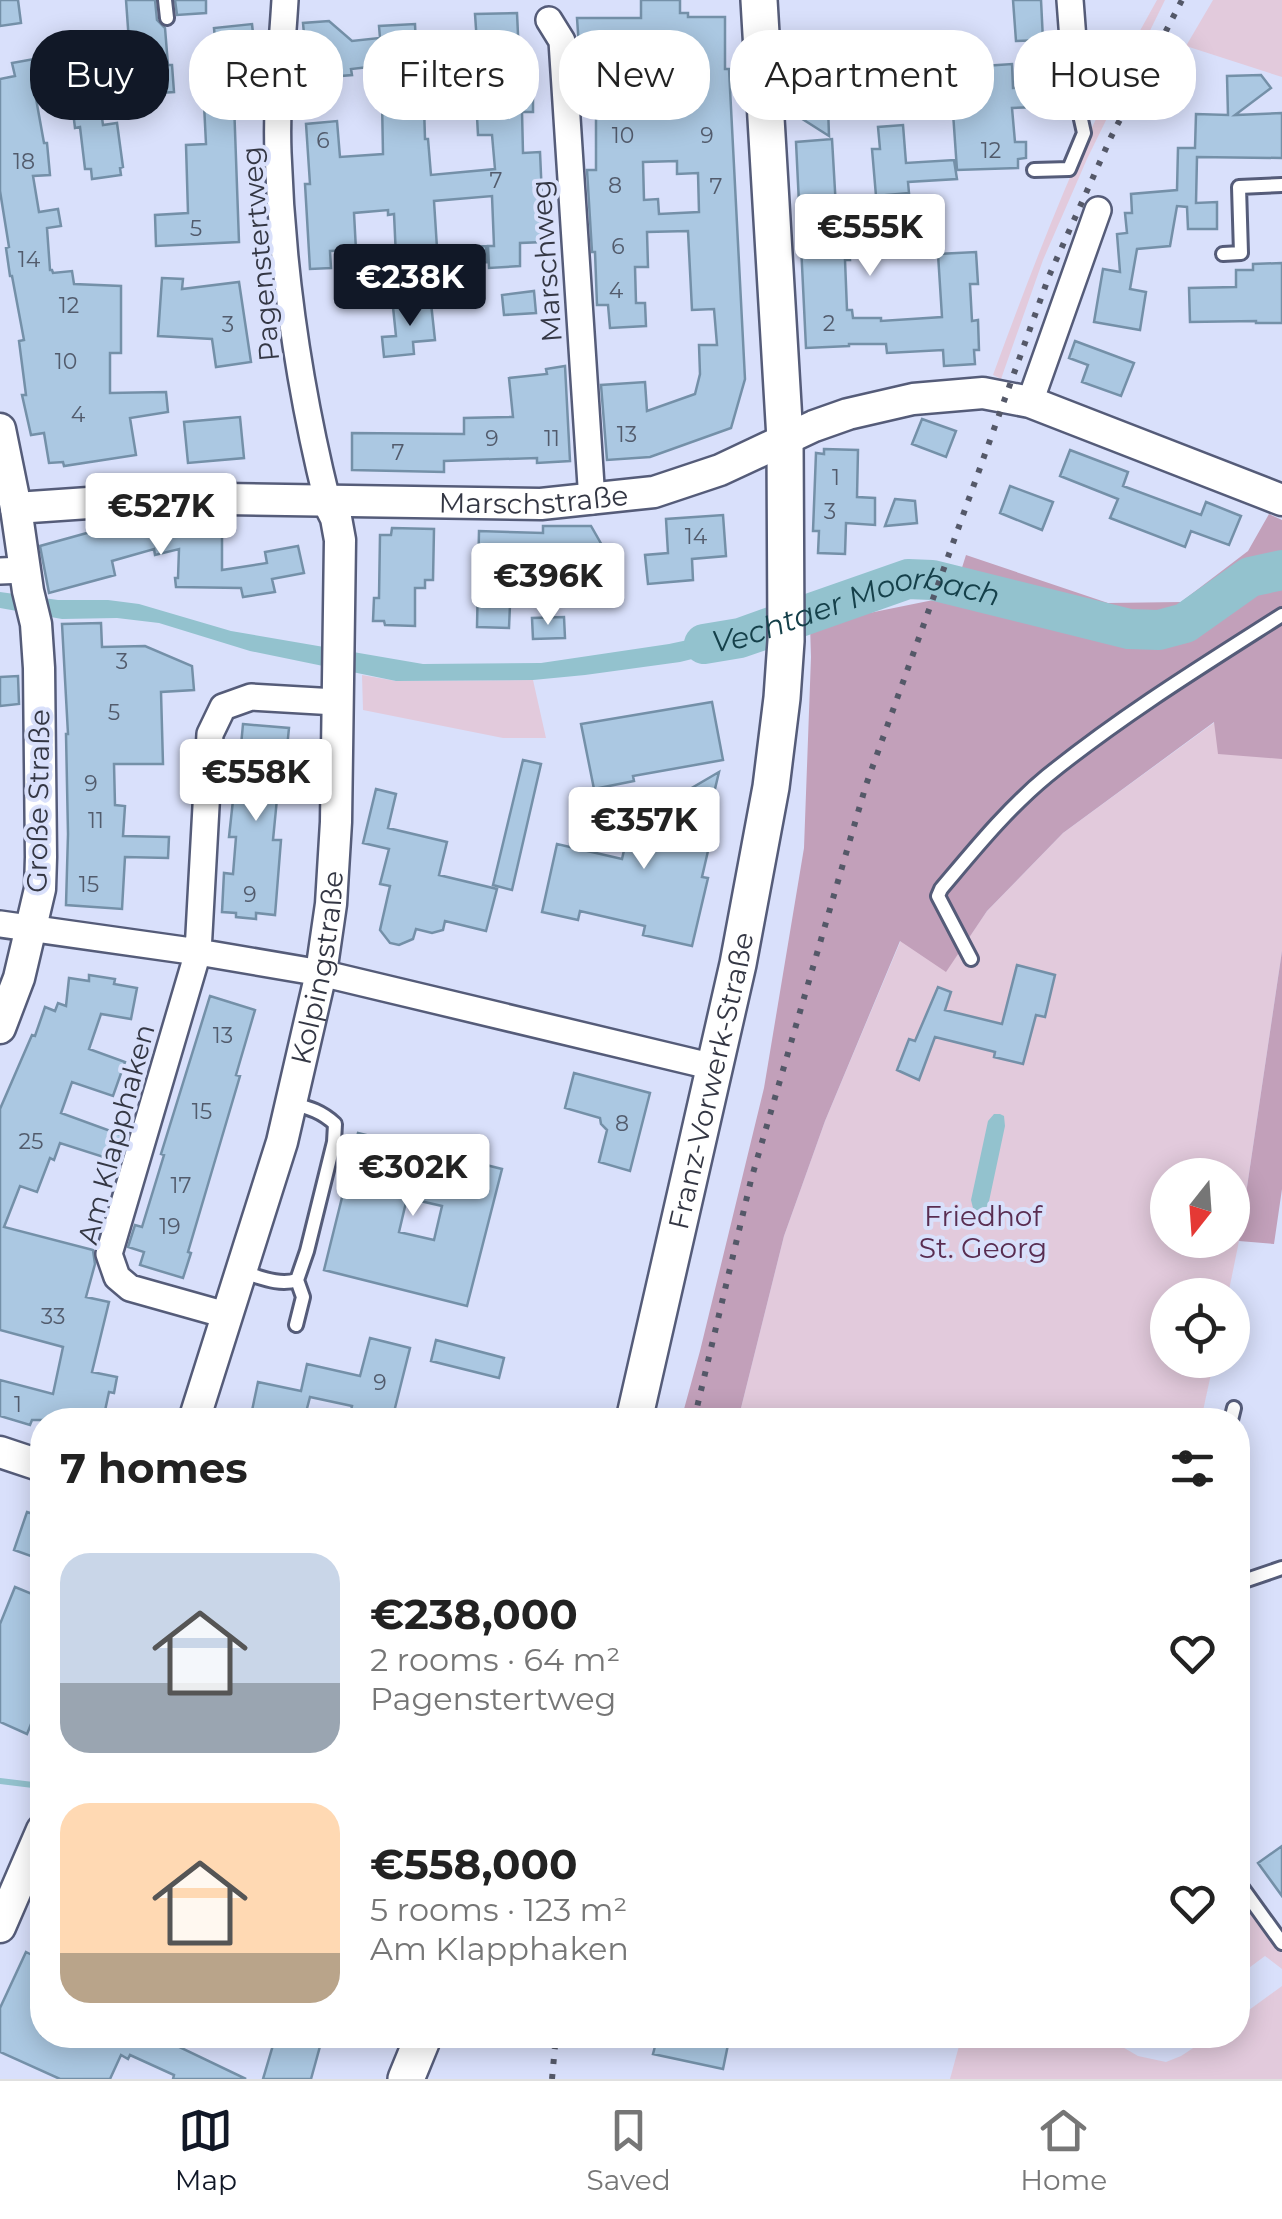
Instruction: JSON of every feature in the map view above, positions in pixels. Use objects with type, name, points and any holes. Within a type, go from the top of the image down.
[{"type":"main road","name":"Franz-Vorwerk-Straße","points":[[637,1408],[738,964],[778,734],[786,641],[785,439],[759,0]]},
{"type":"main road","points":[[406,2079],[419,2048]]},
{"type":"street","name":"Pagenstertweg","points":[[285,0],[278,151],[287,279],[327,500]]},
{"type":"street","points":[[1070,0],[1072,30]]},
{"type":"street","name":"Marschweg","points":[[549,20],[562,42],[592,500]]},
{"type":"street","points":[[1030,402],[1098,210]]},
{"type":"street","name":"Marschstraße","points":[[16,508],[161,498],[541,504],[592,500],[654,492],[720,470],[848,414],[913,398],[982,393],[1030,402],[1282,500]]},
{"type":"street","name":"Große Straße","points":[[0,428],[16,508],[17,577],[36,624],[42,856],[40,889],[19,978],[0,1028]]},
{"type":"street","name":"Kolpingstraße","points":[[198,1408],[282,1142],[321,973],[331,904],[340,540],[327,500]]},
{"type":"street","name":"Am Klapphaken","points":[[226,1315],[130,1288],[117,1277],[109,1254],[198,952],[210,734],[223,707],[251,697],[336,693]]},
{"type":"street","points":[[0,924],[321,973],[714,1067]]},
{"type":"street","points":[[0,1452],[30,1462]]},
{"type":"street","points":[[0,1927],[6,1894],[30,1851]]},
{"type":"lane","points":[[165,0],[167,18]]},
{"type":"lane","points":[[1034,170],[1069,169],[1084,133],[1081,120]]},
{"type":"lane","points":[[1223,254],[1241,254],[1239,187],[1282,185]]},
{"type":"lane","points":[[972,959],[938,896],[988,834],[1044,778],[1140,707],[1282,615]]},
{"type":"lane","points":[[292,1103],[314,1109],[334,1124],[330,1160],[297,1280],[303,1297],[296,1325]]},
{"type":"lane","points":[[240,1272],[281,1283],[297,1280]]},
{"type":"lane","points":[[1250,1579],[1282,1568]]},
{"type":"lane","points":[[1250,1899],[1282,1943]]},
{"type":"green space","points":[[1157,0],[1165,0],[1150,30],[1140,30]]},
{"type":"green space","points":[[1213,0],[1282,0],[1282,77],[1196,49],[1195,30]]},
{"type":"green space","points":[[1096,120],[1106,120],[1043,260],[1001,379],[993,375]]},
{"type":"green space","points":[[362,675],[396,681],[533,680],[546,738],[503,738],[363,710]]},
{"type":"green space","name":"Friedhof St. Georg","points":[[1282,684],[1282,951],[1250,1167],[1250,1158],[1150,1158],[1150,1258],[1236,1258],[1231,1278],[1150,1278],[1150,1378],[1210,1378],[1204,1408],[741,1408],[784,1236],[825,1121],[901,940],[946,971],[987,911],[1063,833],[1215,722]]},
{"type":"green space","points":[[1250,1909],[1282,1953],[1282,1969],[1265,1956],[1250,1967]]},
{"type":"green space","points":[[1282,1986],[1282,2079],[950,2079],[958,2048],[1124,2048],[1138,2056],[1166,2062],[1193,2048],[1250,2048],[1250,2009]]},
{"type":"shaded area","points":[[1269,514],[1282,520],[1282,759],[1218,754],[1214,722],[1063,833],[987,911],[946,972],[900,941],[825,1121],[784,1236],[741,1408],[684,1408],[764,1088],[804,848],[810,625],[953,596],[966,555],[1108,603],[1181,602],[1248,551]]},
{"type":"shaded area","points":[[0,592],[139,604],[231,631],[423,664],[541,663],[669,644],[758,625],[757,643],[680,662],[533,680],[396,681],[250,651],[159,623],[117,618],[62,619],[0,608]]},
{"type":"shaded area","points":[[1282,951],[1282,1189],[1274,1244],[1250,1242],[1250,1167]]},
{"type":"shaded area","points":[[994,1114],[1004,1116],[1005,1126],[988,1206],[978,1211],[971,1200],[988,1121]]},
{"type":"building","points":[[0,0],[18,0],[21,23],[0,26]]},
{"type":"building","points":[[126,0],[155,0],[157,20],[165,30],[128,30]]},
{"type":"building","points":[[175,0],[206,0],[206,13],[177,15]]},
{"type":"building","points":[[641,0],[680,0],[680,13],[688,13],[688,17],[725,17],[745,379],[731,428],[650,457],[607,460],[601,385],[645,382],[647,411],[695,394],[700,374],[699,345],[717,345],[714,309],[692,310],[688,231],[647,232],[648,267],[635,267],[636,303],[645,303],[646,326],[610,328],[608,305],[597,305],[587,170],[596,170],[596,120],[710,120],[710,30],[578,30],[577,18],[641,18]],"holes":[[[677,161],[677,174],[698,173],[699,212],[659,214],[658,199],[644,200],[643,162]]]},
{"type":"building","points":[[1013,0],[1041,0],[1042,30],[1015,30]]},
{"type":"building","points":[[517,13],[518,30],[476,30],[475,14]]},
{"type":"building","points":[[329,21],[339,30],[304,30],[303,23]]},
{"type":"building","points":[[252,24],[253,30],[214,30]]},
{"type":"building","points":[[415,24],[415,30],[379,30],[379,26]]},
{"type":"building","points":[[343,33],[352,41],[363,40],[363,68],[351,69],[352,75],[343,76]]},
{"type":"building","points":[[30,60],[30,120],[40,120],[47,143],[50,175],[33,176],[39,212],[58,209],[61,226],[47,228],[50,270],[72,271],[74,284],[121,286],[121,353],[110,353],[110,393],[166,392],[168,412],[130,418],[136,455],[64,466],[63,462],[49,463],[44,433],[31,435],[22,395],[26,395],[19,341],[24,340],[10,276],[0,191],[0,79],[15,76],[12,63]]},
{"type":"building","points":[[1012,64],[1015,142],[1026,142],[1026,158],[1018,159],[1018,168],[957,170],[954,120],[994,120],[994,65]]},
{"type":"building","points":[[169,65],[172,65],[174,92],[169,92]]},
{"type":"building","points":[[1261,75],[1271,88],[1235,115],[1282,113],[1282,158],[1197,157],[1196,203],[1217,202],[1217,229],[1188,229],[1187,207],[1177,206],[1170,246],[1137,249],[1130,289],[1146,292],[1140,330],[1094,322],[1103,269],[1120,272],[1117,234],[1127,233],[1125,213],[1132,213],[1131,194],[1177,190],[1178,148],[1195,148],[1196,114],[1228,115],[1227,76]]},
{"type":"building","points":[[74,120],[117,123],[121,175],[92,179],[91,169],[85,169],[80,127],[75,128]]},
{"type":"building","points":[[205,120],[235,120],[239,242],[156,246],[155,215],[188,213],[186,145],[206,144]]},
{"type":"building","points":[[382,120],[424,120],[431,175],[495,169],[492,135],[478,135],[477,120],[522,120],[523,153],[540,152],[544,242],[520,243],[520,266],[489,268],[488,246],[494,246],[492,196],[434,201],[437,248],[486,246],[487,262],[442,264],[443,270],[414,272],[413,257],[396,257],[394,214],[388,215],[388,210],[354,213],[356,250],[330,251],[331,268],[310,269],[306,124],[337,121],[340,157],[383,154]]},
{"type":"building","points":[[804,120],[828,120],[829,136]]},
{"type":"building","points":[[903,125],[906,163],[954,160],[957,179],[908,182],[909,193],[876,196],[872,149],[880,149],[878,127]]},
{"type":"building","points":[[832,139],[837,225],[843,225],[844,234],[848,234],[847,310],[852,310],[853,318],[881,321],[942,317],[938,254],[976,252],[978,284],[970,284],[972,321],[978,320],[979,350],[974,350],[975,364],[944,366],[943,350],[887,353],[886,344],[806,348],[796,142]]},
{"type":"building","points":[[1282,263],[1282,323],[1190,322],[1189,288],[1236,287],[1236,270],[1253,270],[1253,264]]},
{"type":"building","points":[[162,278],[183,279],[182,289],[239,282],[251,362],[216,367],[212,339],[158,336]]},
{"type":"building","points":[[534,291],[536,313],[504,315],[502,295]]},
{"type":"building","points":[[431,303],[435,340],[413,342],[414,354],[384,357],[382,337],[396,336],[393,307]]},
{"type":"building","points":[[1075,341],[1134,363],[1121,396],[1082,382],[1088,365],[1069,358]]},
{"type":"building","points":[[565,366],[570,461],[444,461],[444,472],[352,470],[352,433],[464,434],[464,418],[513,417],[509,378],[547,374],[546,369]]},
{"type":"building","points":[[240,417],[244,458],[188,463],[184,422]]},
{"type":"building","points":[[922,419],[956,431],[946,457],[912,444]]},
{"type":"building","points":[[824,449],[858,450],[857,497],[875,498],[875,525],[846,523],[845,554],[818,553],[819,531],[813,531],[816,453],[824,454]]},
{"type":"building","points":[[1070,450],[1128,472],[1123,486],[1201,515],[1206,502],[1241,516],[1229,545],[1191,531],[1185,547],[1110,518],[1118,499],[1060,476]]},
{"type":"building","points":[[1010,486],[1053,502],[1042,530],[1000,513]]},
{"type":"building","points":[[895,499],[915,501],[917,523],[885,526]]},
{"type":"building","points":[[723,515],[726,556],[692,559],[693,580],[648,584],[645,555],[668,553],[666,519]]},
{"type":"building","points":[[173,517],[174,535],[222,535],[222,570],[267,563],[265,552],[298,546],[304,573],[272,579],[275,592],[243,597],[241,588],[176,587],[179,549],[155,555],[154,549],[112,561],[115,575],[49,593],[40,546],[141,518]]},
{"type":"building","points":[[543,526],[591,526],[603,547],[602,564],[556,561],[556,582],[511,582],[509,628],[477,627],[479,531],[543,533]]},
{"type":"building","points":[[392,528],[434,529],[433,580],[425,580],[425,588],[415,588],[415,626],[373,621],[374,598],[379,598],[380,535],[391,535]]},
{"type":"building","points":[[564,617],[565,638],[533,639],[532,618]]},
{"type":"building","points":[[101,623],[102,647],[145,646],[192,666],[194,690],[161,692],[163,764],[114,764],[115,805],[125,806],[123,836],[169,837],[168,858],[125,857],[122,909],[66,905],[68,734],[62,624]]},
{"type":"building","points":[[18,676],[19,704],[0,706],[0,677]]},
{"type":"building","points":[[712,702],[723,760],[633,776],[634,781],[594,789],[581,724]]},
{"type":"building","points":[[243,724],[289,728],[285,768],[280,768],[273,840],[281,840],[275,915],[256,913],[256,919],[222,912],[224,873],[233,874],[236,837],[229,837]]},
{"type":"building","points":[[523,760],[541,764],[512,890],[493,885]]},
{"type":"building","points":[[719,772],[710,810],[717,812],[702,877],[708,878],[692,946],[643,935],[645,926],[580,911],[578,920],[542,912],[557,844],[622,859],[625,846],[656,825],[649,813]]},
{"type":"building","points":[[376,789],[396,794],[388,828],[447,842],[439,875],[497,889],[486,931],[445,921],[443,930],[432,933],[416,929],[413,939],[399,945],[390,943],[380,930],[390,886],[380,884],[389,849],[363,843]]},
{"type":"building","points":[[1017,965],[1055,975],[1045,1017],[1036,1015],[1023,1064],[994,1057],[995,1052],[935,1037],[919,1080],[897,1070],[909,1039],[915,1041],[938,987],[951,992],[945,1010],[1002,1024]]},
{"type":"building","points":[[89,975],[137,988],[131,1019],[101,1014],[89,1049],[125,1062],[113,1096],[72,1082],[61,1113],[127,1137],[119,1162],[60,1143],[37,1192],[20,1186],[4,1227],[93,1250],[95,1264],[86,1297],[109,1302],[92,1372],[117,1377],[106,1408],[30,1408],[30,1425],[0,1416],[0,1380],[53,1394],[63,1347],[0,1330],[0,1109],[45,1007],[55,1011],[58,1003],[66,1006],[69,978],[89,981]]},
{"type":"building","points":[[210,996],[255,1010],[183,1278],[140,1265],[144,1252],[128,1247],[135,1225],[142,1227]]},
{"type":"building","points":[[574,1073],[650,1093],[630,1171],[599,1162],[607,1130],[600,1118],[565,1108]]},
{"type":"building","points":[[358,1133],[502,1169],[467,1306],[324,1270]],"holes":[[[407,1198],[442,1206],[434,1240],[399,1232]]]},
{"type":"building","points":[[370,1338],[410,1348],[395,1408],[352,1408],[310,1397],[307,1408],[253,1408],[258,1382],[301,1391],[307,1364],[360,1376]]},
{"type":"building","points":[[436,1340],[504,1358],[499,1378],[431,1361]]},
{"type":"building","points":[[27,1512],[30,1513],[30,1556],[14,1550]]},
{"type":"building","points":[[15,1587],[30,1593],[27,1734],[0,1722],[0,1624]]},
{"type":"building","points":[[1282,1846],[1282,1896],[1258,1863]]},
{"type":"building","points":[[26,1952],[30,1954],[30,2048],[181,2048],[246,2079],[173,2079],[174,2075],[130,2055],[128,2059],[121,2055],[110,2079],[60,2079],[0,2052],[0,2008]]},
{"type":"building","points":[[272,2048],[320,2048],[311,2079],[263,2079]]},
{"type":"building","points":[[655,2048],[727,2048],[723,2069],[653,2054]]},
{"type":"waterway","name":"Vechtaer Moorbach","points":[[704,644],[740,638],[908,579],[932,580],[1129,629],[1159,630],[1185,623],[1250,577],[1282,570]]},
{"type":"waterway","points":[[0,1781],[30,1785]]},
{"type":"railway","points":[[697,1408],[751,1180],[866,785],[1049,276],[1111,137],[1182,0]]},
{"type":"railway","points":[[552,2079],[555,2048]]}]
